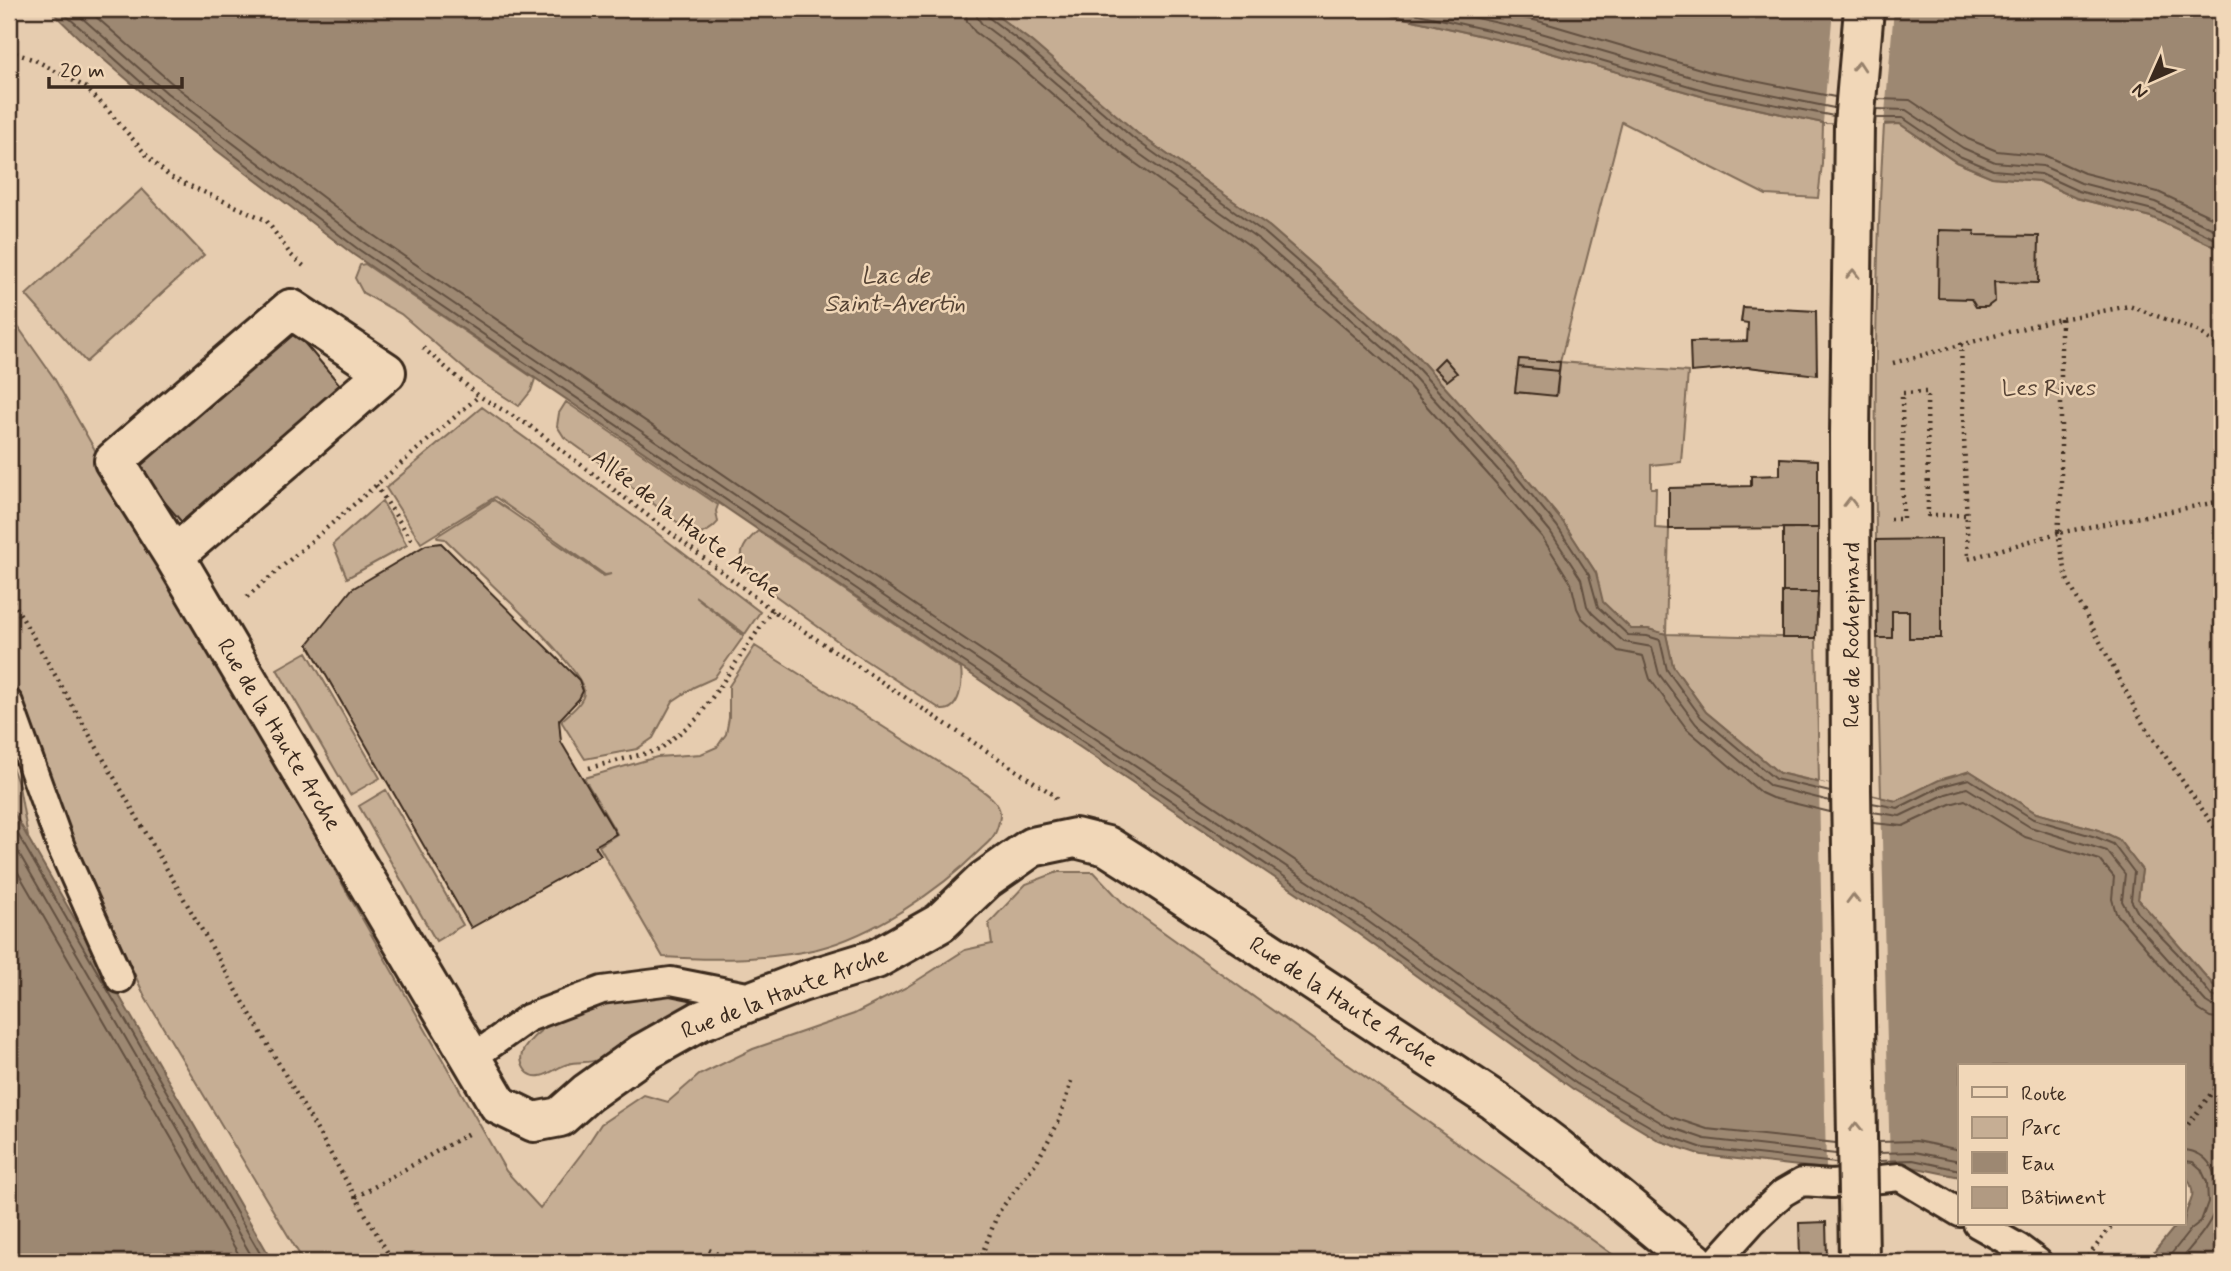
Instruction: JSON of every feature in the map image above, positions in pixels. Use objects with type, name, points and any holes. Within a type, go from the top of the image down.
[{"type":"street","name":"Rue de Rochepinard","points":[[1859,1262],[1851,790],[1851,375],[1854,124],[1864,9]]},
{"type":"street","name":"Rue de la Haute Arche","points":[[174,556],[386,372],[291,309],[114,461],[174,556],[499,1105],[534,1122],[560,1117],[587,1093],[643,1053],[700,1021],[801,982],[876,959],[940,923],[985,880],[1032,848],[1075,838],[1107,846],[1495,1101],[1556,1147],[1695,1262]]},
{"type":"lane","points":[[9,703],[61,847],[120,979]]},
{"type":"lane","points":[[472,1058],[528,1018],[602,990],[671,981],[758,999]]},
{"type":"lane","points":[[1716,1262],[1783,1193],[1802,1182],[1832,1184],[1900,1177],[1958,1212]]},
{"type":"lane","points":[[1981,1226],[2038,1262]]},
{"type":"path","points":[[9,51],[59,71],[85,87],[149,158],[170,177],[266,220],[291,255],[310,272]]},
{"type":"path","points":[[1851,375],[1961,343],[2129,306],[2196,330],[2222,348]]},
{"type":"path","points":[[2061,319],[2061,494],[2058,533],[2067,579],[2143,724],[2222,838]]},
{"type":"path","points":[[1961,343],[1968,559],[2058,533],[2222,501]]},
{"type":"path","name":"Allée de la Haute Arche","points":[[420,346],[480,396],[530,426],[772,610],[1054,795],[1058,804]]},
{"type":"path","points":[[1884,519],[1903,519],[1902,393],[1927,392],[1928,515],[1966,515]]},
{"type":"path","points":[[215,625],[480,396]]},
{"type":"path","points":[[376,485],[412,541]]},
{"type":"path","points":[[9,595],[393,1262]]},
{"type":"path","points":[[589,768],[659,750],[698,718],[772,610]]},
{"type":"path","points":[[979,1262],[998,1213],[1037,1161],[1059,1121],[1072,1078]]},
{"type":"path","points":[[2186,1127],[2222,1079]]},
{"type":"path","points":[[356,1197],[451,1145]]},
{"type":"path","points":[[2084,1262],[2111,1226]]},
{"type":"path","points":[[709,1250],[734,1262]]},
{"type":"green space","points":[[988,9],[1365,9],[1530,47],[1708,98],[1823,123],[1818,198],[1766,195],[1622,122],[1560,362],[1688,372],[1681,462],[1651,465],[1651,488],[1656,488],[1655,528],[1669,529],[1666,634],[1648,629],[1631,629],[1602,602],[1596,573],[1563,522],[1416,355],[1270,227],[1137,133],[1032,42]],"holes":[[[1519,359],[1560,362],[1557,395],[1515,392]]]},
{"type":"green space","name":"Les Rives","points":[[1900,124],[1956,162],[1992,177],[2039,181],[2076,198],[2151,217],[2222,250],[2222,995],[2138,899],[2142,870],[2118,839],[2099,830],[2036,813],[1970,771],[1896,801],[1881,798],[1877,638],[1892,638],[1892,611],[1909,611],[1909,638],[1941,638],[1941,540],[1876,540],[1876,332],[1884,125]]},
{"type":"green space","points":[[142,189],[204,255],[86,362],[26,295]]},
{"type":"green space","points":[[365,264],[535,379],[531,391],[519,406],[474,377],[401,314],[363,293],[355,278],[360,265]]},
{"type":"green space","points":[[9,314],[54,378],[506,1171],[540,1208],[601,1124],[644,1095],[668,1102],[699,1075],[753,1049],[854,1014],[907,987],[965,950],[992,944],[989,923],[1026,884],[1058,872],[1094,872],[1123,903],[1623,1262],[304,1262],[146,999],[75,845],[9,670]]},
{"type":"green space","points":[[566,402],[718,505],[718,522],[695,536],[564,437],[557,426],[559,413]]},
{"type":"green space","points":[[482,407],[653,530],[760,612],[745,634],[695,596],[744,636],[714,678],[673,701],[653,738],[637,749],[585,759],[561,721],[583,697],[580,680],[524,616],[445,539],[437,536],[494,500],[604,576],[611,574],[605,575],[495,497],[421,543],[386,488]]},
{"type":"green space","points":[[382,501],[407,545],[347,578],[333,544]]},
{"type":"green space","points":[[758,531],[961,669],[961,688],[953,706],[942,710],[854,653],[754,580],[744,566],[742,555],[746,543]]},
{"type":"green space","points":[[1666,634],[1816,638],[1819,782],[1779,773],[1706,712],[1673,666]]},
{"type":"green space","points":[[755,646],[983,791],[997,804],[1000,817],[998,825],[987,843],[925,896],[882,922],[838,942],[799,953],[760,957],[663,957],[599,846],[617,834],[584,778],[657,757],[701,754],[717,747],[726,734],[729,686]]},
{"type":"green space","points":[[307,652],[380,778],[350,795],[277,669]]},
{"type":"green space","points":[[9,759],[19,786],[28,837],[9,805]]},
{"type":"green space","points":[[386,790],[463,925],[436,941],[359,806]]},
{"type":"green space","points":[[676,994],[688,997],[690,1002],[677,1013],[630,1037],[599,1059],[568,1064],[538,1076],[528,1073],[522,1065],[524,1049],[552,1023],[593,1007]]},
{"type":"water","name":"Lac de Saint-Avertin","points":[[49,9],[988,9],[1032,42],[1137,133],[1270,227],[1416,355],[1563,522],[1596,573],[1603,602],[1631,629],[1648,629],[1666,634],[1673,666],[1706,712],[1779,773],[1896,801],[1939,780],[1970,771],[2036,813],[2099,830],[2118,839],[2142,870],[2138,899],[2222,995],[2222,1262],[2146,1262],[2175,1226],[2186,1226],[2192,1189],[2186,1177],[2186,1064],[1958,1064],[1958,1177],[1912,1167],[1826,1169],[1702,1155],[1660,1141],[1573,1089],[1357,933],[354,255],[157,105]]},
{"type":"water","points":[[1365,9],[2222,9],[2222,250],[2151,217],[2076,198],[2039,181],[1992,177],[1956,162],[1900,124],[1823,123],[1708,98],[1530,47]]},
{"type":"water","points":[[9,805],[273,1262],[9,1262]]},
{"type":"pier","points":[[1833,9],[1894,9],[1884,125],[1823,123]]},
{"type":"pier","points":[[1819,782],[1881,798],[1890,1168],[1826,1169]]},
{"type":"building","points":[[1939,230],[1975,231],[1974,235],[2039,236],[2038,283],[1994,282],[1995,301],[1987,307],[1976,307],[1971,299],[1938,298]]},
{"type":"building","points":[[1743,307],[1816,311],[1817,375],[1748,367],[1691,372],[1690,342],[1747,341],[1748,323],[1741,322]]},
{"type":"building","points":[[290,326],[352,399],[191,533],[130,461]]},
{"type":"building","points":[[1444,358],[1457,373],[1447,381],[1434,368]]},
{"type":"building","points":[[1519,359],[1560,362],[1559,371],[1518,367]]},
{"type":"building","points":[[1518,367],[1559,371],[1556,396],[1515,392]]},
{"type":"building","points":[[1780,458],[1818,460],[1818,528],[1669,529],[1669,488],[1751,486],[1751,476],[1780,475]]},
{"type":"building","points":[[1783,528],[1818,528],[1818,592],[1783,592]]},
{"type":"building","points":[[1941,539],[1941,638],[1909,638],[1909,611],[1892,611],[1892,638],[1877,638],[1876,540]]},
{"type":"building","points":[[441,543],[579,680],[583,691],[579,699],[559,720],[561,742],[616,834],[595,846],[601,855],[471,928],[308,644],[352,589],[426,545]]},
{"type":"building","points":[[1782,592],[1818,592],[1816,638],[1782,638]]},
{"type":"building","points":[[1826,1222],[1827,1258],[1800,1259],[1799,1223]]}]
